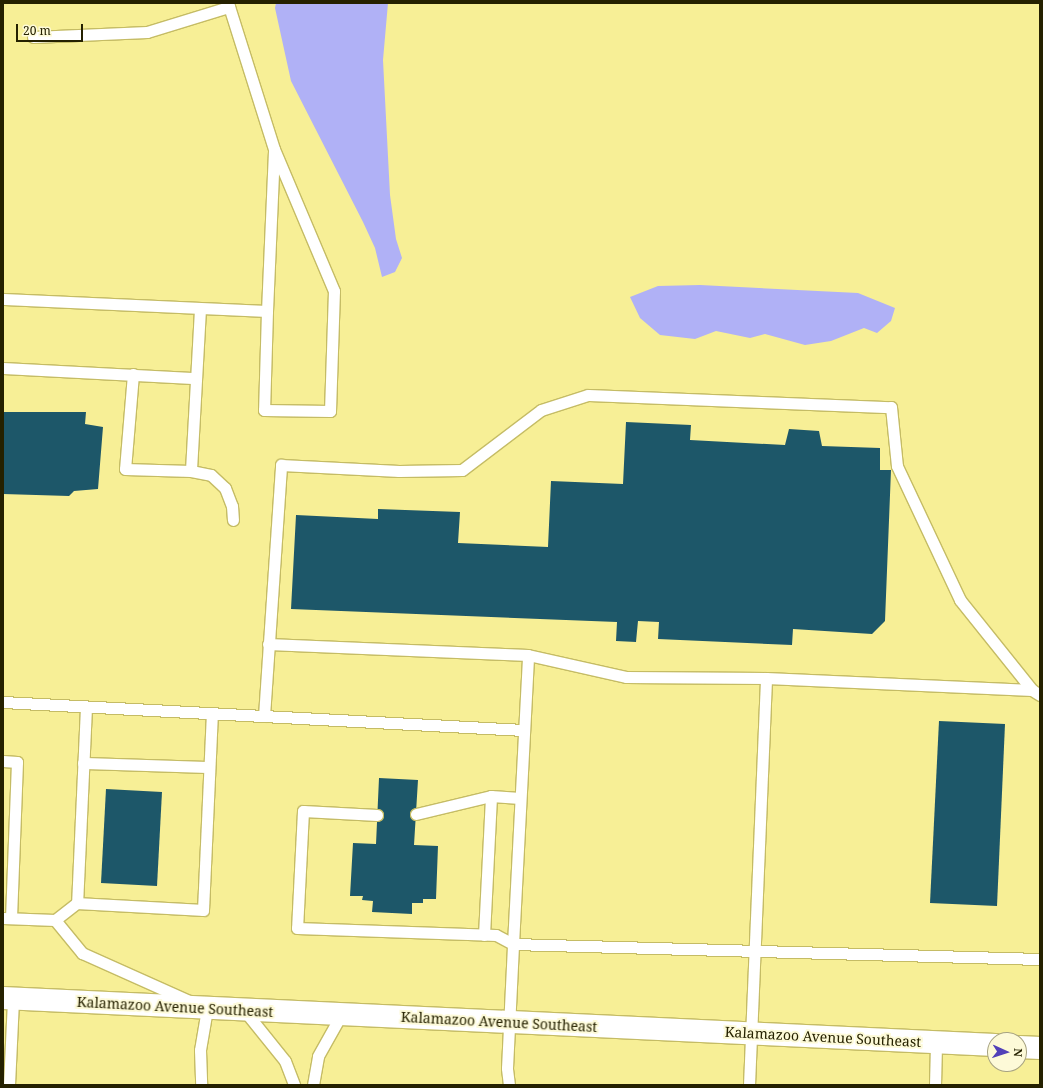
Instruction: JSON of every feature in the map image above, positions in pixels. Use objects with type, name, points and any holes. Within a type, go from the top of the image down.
[{"type":"main road","name":"Kalamazoo Avenue Southeast","points":[[8,999],[987,1046]]},
{"type":"main road","points":[[1027,1047],[1040,1048]]},
{"type":"lane","points":[[33,37],[147,32],[228,5],[274,149],[334,291],[330,411],[264,410],[274,149]]},
{"type":"lane","points":[[3,299],[267,311]]},
{"type":"lane","points":[[191,471],[200,309]]},
{"type":"lane","points":[[3,368],[196,378]]},
{"type":"lane","points":[[133,374],[125,469],[191,471],[211,475],[225,488],[232,506],[233,520]]},
{"type":"lane","points":[[264,716],[281,465],[399,471],[462,470],[541,410],[588,395],[891,407],[898,466],[960,600],[1036,693]]},
{"type":"lane","points":[[268,644],[528,655],[626,677],[766,678],[1036,693]]},
{"type":"lane","points":[[509,1085],[509,1022],[528,655]]},
{"type":"lane","points":[[749,1085],[766,678]]},
{"type":"lane","points":[[3,702],[523,730]]},
{"type":"lane","points":[[77,904],[86,707]]},
{"type":"lane","points":[[3,761],[16,762],[7,918],[55,920],[77,904],[203,910],[212,714]]},
{"type":"lane","points":[[83,763],[210,767]]},
{"type":"lane","points":[[416,814],[491,796],[520,798]]},
{"type":"lane","points":[[484,935],[491,796]]},
{"type":"lane","points":[[377,815],[303,811],[297,928],[496,935],[513,944],[755,949],[1040,959]]},
{"type":"lane","points":[[55,920],[82,954],[206,1009],[200,1050],[201,1085]]},
{"type":"lane","points":[[8,999],[9,1085]]},
{"type":"lane","points":[[244,1010],[285,1062],[294,1085]]},
{"type":"lane","points":[[313,1085],[318,1056],[342,1015]]},
{"type":"lane","points":[[935,1085],[936,1043]]},
{"type":"water","points":[[276,3],[388,3],[383,60],[390,195],[396,239],[402,258],[395,272],[382,277],[375,248],[363,222],[291,81],[275,8]]},
{"type":"water","points":[[700,285],[858,293],[895,308],[891,321],[877,333],[864,328],[831,341],[805,345],[765,334],[750,338],[716,331],[695,339],[660,335],[640,318],[630,297],[658,286]]},
{"type":"building","points":[[3,412],[86,412],[85,424],[103,427],[98,489],[74,491],[69,496],[3,494]]},
{"type":"building","points":[[626,422],[691,425],[690,440],[785,445],[789,429],[819,431],[822,446],[880,448],[880,470],[891,470],[885,621],[872,634],[793,629],[792,645],[658,639],[659,622],[638,621],[636,642],[616,641],[617,622],[291,609],[296,515],[378,519],[378,509],[460,512],[458,543],[548,547],[551,481],[623,484]]},
{"type":"building","points":[[939,721],[1005,724],[997,906],[930,903]]},
{"type":"building","points":[[379,778],[418,780],[414,845],[438,846],[436,899],[423,899],[423,903],[412,903],[412,914],[372,912],[373,901],[362,900],[363,896],[350,896],[353,843],[376,844]]},
{"type":"building","points":[[106,789],[162,792],[157,886],[101,883]]}]
